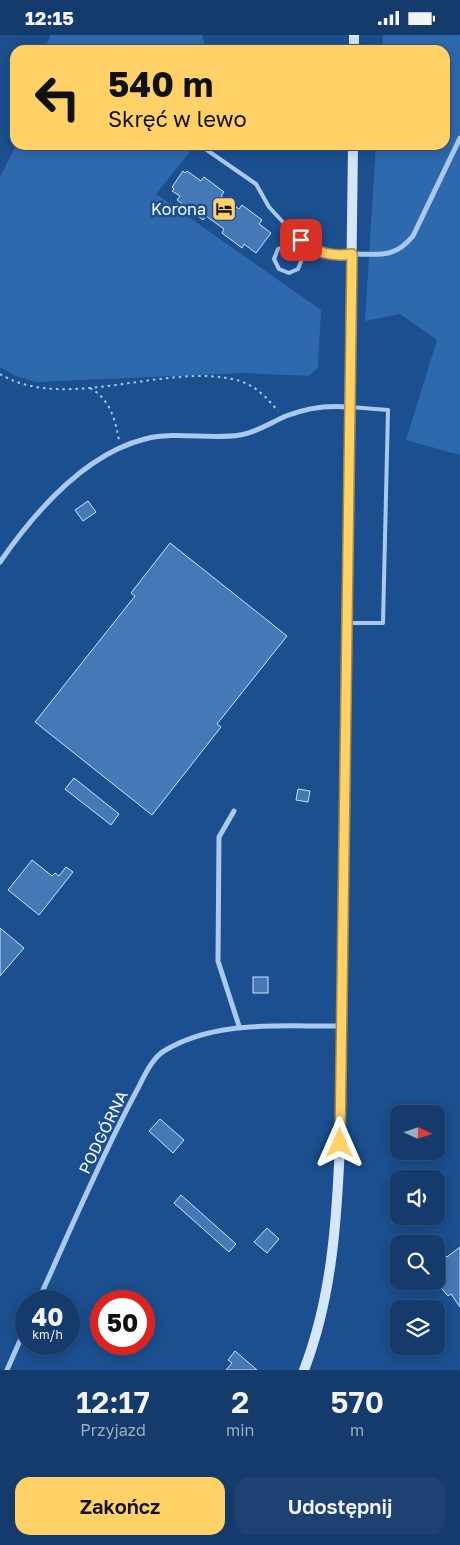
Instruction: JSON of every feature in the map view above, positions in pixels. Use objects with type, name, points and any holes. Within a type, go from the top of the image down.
[{"type":"main road","points":[[304,1370],[323,1303],[334,1248],[340,1143],[352,150]]},
{"type":"street","points":[[352,254],[392,253],[406,244],[413,236],[460,137]]},
{"type":"street","points":[[0,562],[20,533],[76,476],[108,453],[145,439],[175,435],[238,436],[259,431],[284,417],[308,409],[331,406],[350,407]]},
{"type":"street","points":[[234,811],[219,837],[218,961],[239,1026]]},
{"type":"street","name":"PODGÓRNA","points":[[43,1290],[125,1113],[152,1065],[161,1053],[180,1043],[239,1026],[342,1026]]},
{"type":"street","points":[[6,1370],[15,1351]]},
{"type":"lane","points":[[207,150],[256,184],[269,207],[301,240],[312,248],[332,257],[352,254]]},
{"type":"lane","points":[[301,240],[278,249],[274,259],[279,269],[288,273],[298,269],[302,259],[312,248]]},
{"type":"lane","points":[[288,245],[298,249],[302,259]]},
{"type":"lane","points":[[346,623],[383,623],[388,410],[350,407]]},
{"type":"path","points":[[0,374],[13,382],[30,386],[90,388],[178,378],[224,378],[241,381],[254,388],[284,417]]},
{"type":"path","points":[[90,388],[100,393],[107,402],[120,448]]},
{"type":"shaded area","points":[[51,35],[202,35],[205,45],[46,45]]},
{"type":"shaded area","points":[[383,35],[460,35],[460,455],[406,440],[437,340],[400,314],[365,321],[376,150],[450,150],[450,45],[382,45]]},
{"type":"shaded area","points":[[14,150],[191,150],[156,194],[321,310],[318,367],[309,376],[243,373],[36,382],[16,376],[0,367],[0,177]]},
{"type":"building","points":[[183,171],[185,173],[187,171],[201,181],[204,177],[224,192],[221,196],[239,209],[242,205],[262,220],[259,224],[271,233],[256,253],[244,244],[242,248],[222,233],[224,229],[206,216],[203,220],[177,200],[180,196],[172,191],[174,189],[172,187]]},
{"type":"building","points":[[88,501],[96,512],[83,521],[75,510]]},
{"type":"building","points":[[170,543],[287,636],[217,724],[221,727],[152,815],[35,722],[135,596],[131,593]]},
{"type":"building","points":[[74,778],[119,814],[111,825],[65,789]]},
{"type":"building","points":[[298,789],[310,791],[308,802],[296,800]]},
{"type":"building","points":[[32,860],[52,876],[55,873],[59,876],[66,867],[73,872],[39,915],[8,890]]},
{"type":"building","points":[[0,928],[24,948],[0,976]]},
{"type":"building","points":[[253,977],[268,977],[268,993],[253,993]]},
{"type":"building","points":[[160,1119],[184,1140],[173,1153],[149,1131]]},
{"type":"building","points":[[181,1195],[236,1244],[229,1252],[174,1203]]},
{"type":"building","points":[[267,1228],[279,1239],[267,1253],[254,1242]]},
{"type":"building","points":[[460,1247],[460,1307],[451,1294],[448,1296],[443,1290],[445,1290],[445,1255],[447,1257]]},
{"type":"building","points":[[235,1351],[257,1370],[226,1370],[232,1363],[228,1360]]},
{"type":"place","name":"Korona","points":[[224,209]]},
{"type":"route","points":[[301,240],[312,248],[332,257],[352,254],[340,1143]]}]
